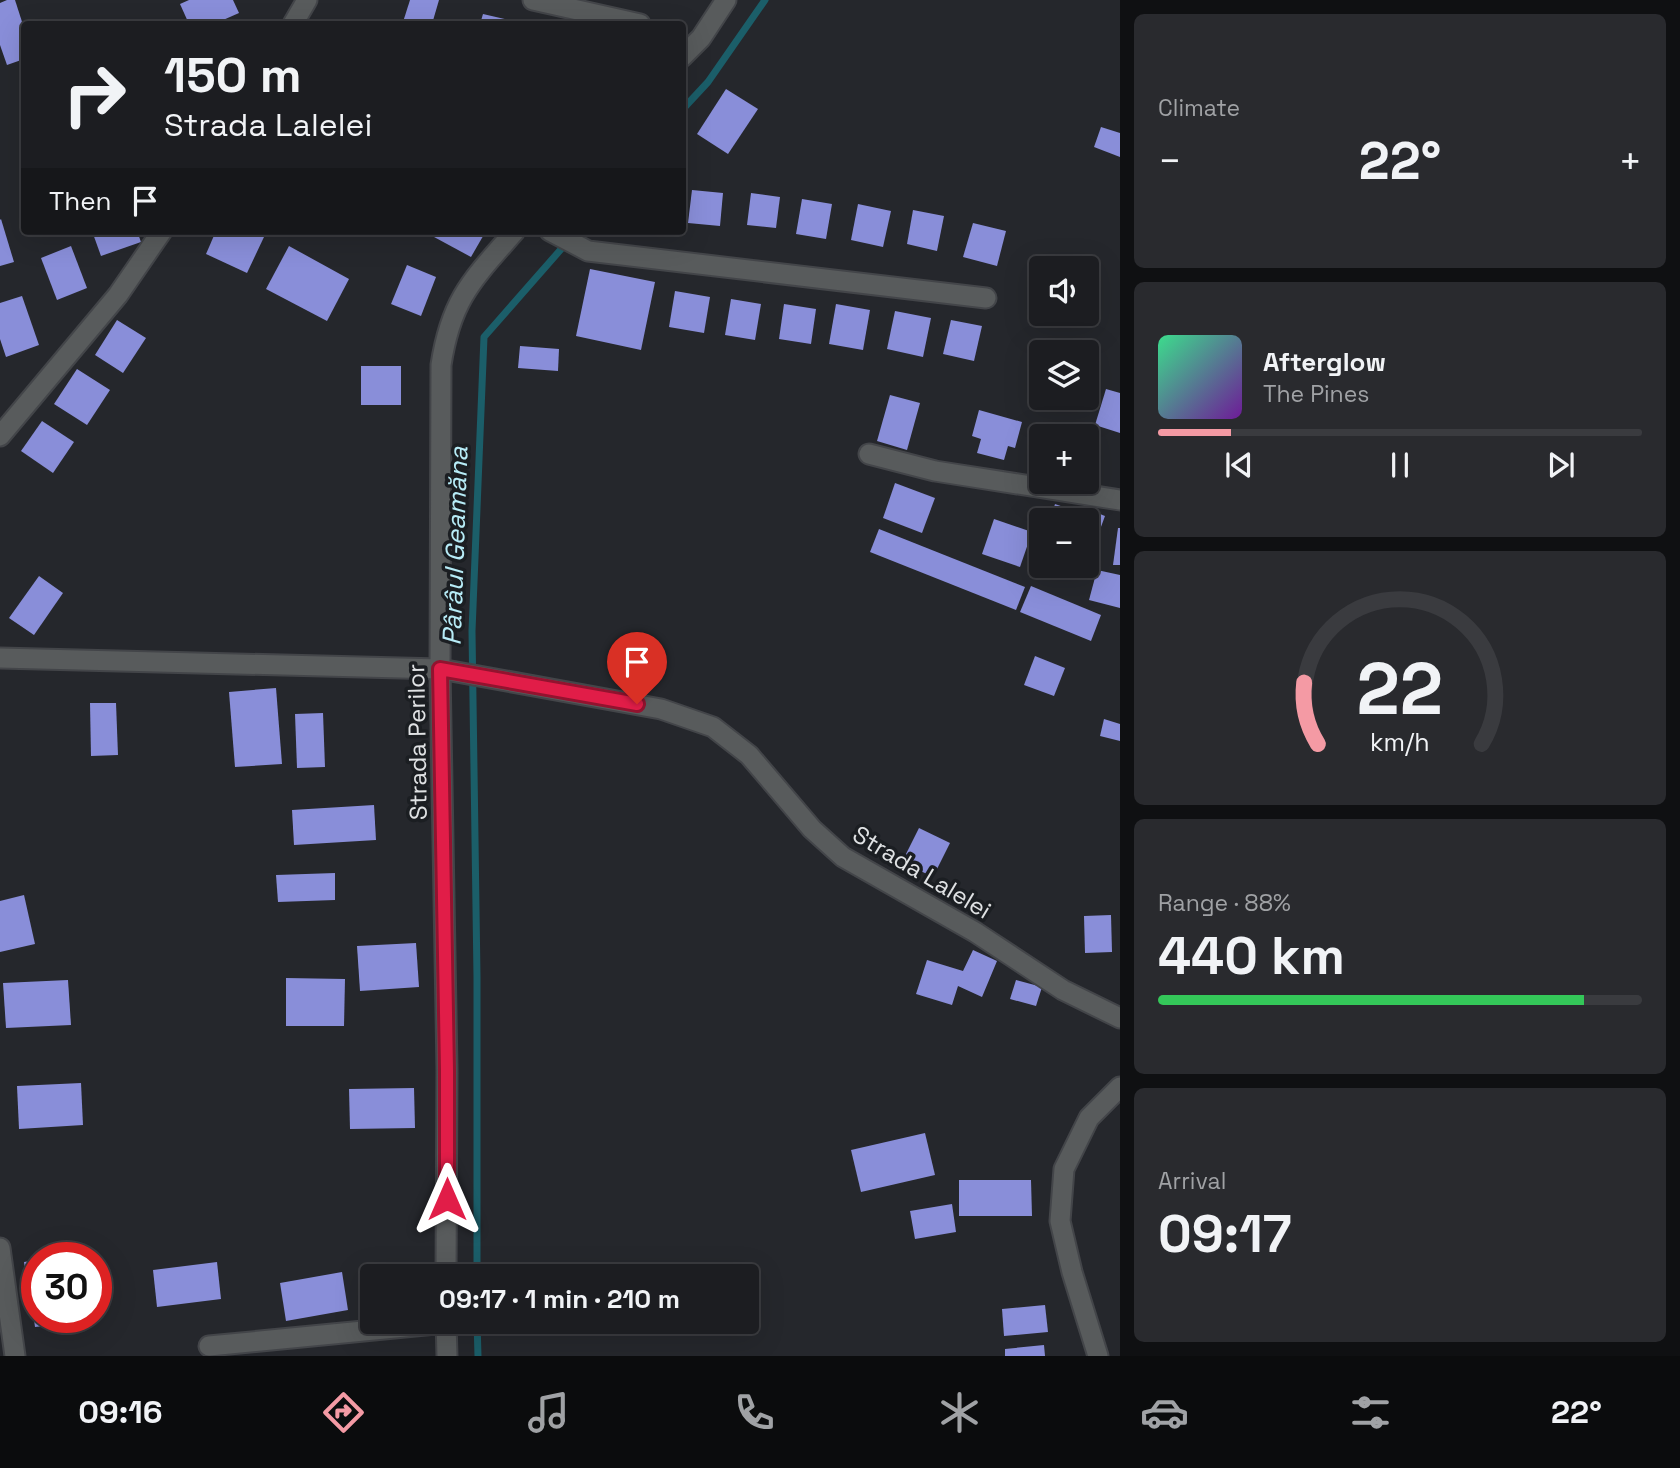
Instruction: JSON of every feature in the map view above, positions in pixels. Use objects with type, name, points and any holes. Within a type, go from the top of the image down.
[{"type":"street","points":[[295,21],[307,0]]},
{"type":"street","points":[[533,0],[627,21]]},
{"type":"street","points":[[692,36],[726,0]]},
{"type":"street","points":[[0,435],[118,295],[159,235]]},
{"type":"street","name":"Strada Perilor","points":[[446,1264],[447,1070],[440,669],[441,365],[445,340],[455,309],[473,279],[512,235]]},
{"type":"street","points":[[558,235],[588,251],[986,298]]},
{"type":"street","points":[[869,454],[935,471],[1120,500]]},
{"type":"street","name":"Strada Lalelei","points":[[0,658],[440,669],[661,709],[713,727],[749,755],[812,829],[843,857],[975,932],[1063,990],[1120,1018]]},
{"type":"street","points":[[1098,1356],[1072,1272],[1060,1221],[1064,1169],[1088,1118],[1120,1087]]},
{"type":"street","points":[[0,1248],[15,1356]]},
{"type":"street","points":[[209,1346],[360,1331]]},
{"type":"street","points":[[446,1334],[447,1356]]},
{"type":"building","points":[[15,0],[22,21],[21,60],[7,65],[0,45],[0,3]]},
{"type":"building","points":[[189,0],[233,0],[239,13],[221,21],[188,21],[180,4]]},
{"type":"building","points":[[410,0],[439,0],[433,21],[403,21]]},
{"type":"building","points":[[483,14],[509,20],[509,21],[481,21]]},
{"type":"building","points":[[726,89],[758,109],[728,154],[697,134]]},
{"type":"building","points":[[1101,127],[1120,133],[1120,157],[1094,147]]},
{"type":"building","points":[[692,190],[723,193],[720,226],[688,223]]},
{"type":"building","points":[[751,193],[780,197],[776,228],[747,225]]},
{"type":"building","points":[[802,199],[832,204],[826,239],[796,234]]},
{"type":"building","points":[[858,204],[891,211],[883,247],[851,240]]},
{"type":"building","points":[[913,210],[944,216],[937,251],[907,244]]},
{"type":"building","points":[[0,220],[14,262],[0,266]]},
{"type":"building","points":[[973,223],[1006,231],[997,266],[963,257]]},
{"type":"building","points":[[93,235],[138,235],[141,242],[101,256]]},
{"type":"building","points":[[214,235],[264,237],[247,273],[206,254]]},
{"type":"building","points":[[430,235],[484,235],[471,257]]},
{"type":"building","points":[[71,246],[87,288],[57,300],[41,258]]},
{"type":"building","points":[[289,246],[349,279],[327,321],[266,289]]},
{"type":"building","points":[[407,265],[436,277],[421,316],[391,304]]},
{"type":"building","points":[[590,269],[655,282],[641,350],[576,336]]},
{"type":"building","points":[[675,291],[710,297],[704,333],[669,327]]},
{"type":"building","points":[[22,296],[39,345],[6,357],[0,339],[0,303]]},
{"type":"building","points":[[731,299],[761,304],[755,340],[725,335]]},
{"type":"building","points":[[784,304],[816,309],[811,344],[779,339]]},
{"type":"building","points":[[836,304],[870,310],[863,350],[829,344]]},
{"type":"building","points":[[895,311],[931,318],[923,357],[887,349]]},
{"type":"building","points":[[117,320],[146,338],[123,373],[95,355]]},
{"type":"building","points":[[951,320],[982,326],[974,361],[943,354]]},
{"type":"building","points":[[520,346],[559,349],[558,371],[518,368]]},
{"type":"building","points":[[361,366],[401,366],[401,405],[361,405]]},
{"type":"building","points":[[77,369],[110,390],[87,425],[54,404]]},
{"type":"building","points":[[1106,389],[1120,393],[1120,433],[1095,424]]},
{"type":"building","points":[[890,395],[920,403],[907,450],[877,441]]},
{"type":"building","points":[[979,410],[1022,422],[1015,448],[1008,446],[1004,460],[977,453],[981,439],[972,436]]},
{"type":"building","points":[[42,421],[74,442],[53,473],[21,451]]},
{"type":"building","points":[[895,483],[935,498],[922,533],[883,518]]},
{"type":"building","points":[[1099,514],[1105,516],[1099,532]]},
{"type":"building","points":[[994,519],[1029,531],[1029,541],[1020,567],[982,554]]},
{"type":"building","points":[[1118,528],[1120,565],[1113,565]]},
{"type":"building","points":[[879,529],[1025,587],[1016,610],[870,552]]},
{"type":"building","points":[[1099,570],[1120,575],[1120,608],[1089,600],[1095,578],[1099,578]]},
{"type":"building","points":[[39,576],[63,593],[34,635],[9,618]]},
{"type":"building","points":[[1031,586],[1101,615],[1091,641],[1020,612]]},
{"type":"building","points":[[1035,656],[1065,668],[1054,696],[1024,685]]},
{"type":"building","points":[[276,688],[282,764],[235,767],[229,692]]},
{"type":"building","points":[[90,703],[116,703],[118,755],[91,756]]},
{"type":"building","points":[[323,713],[325,767],[297,768],[295,714]]},
{"type":"building","points":[[1104,719],[1120,724],[1120,741],[1100,736]]},
{"type":"building","points":[[374,805],[376,840],[294,845],[292,810]]},
{"type":"building","points":[[919,828],[950,843],[933,877],[902,862]]},
{"type":"building","points":[[335,873],[335,900],[278,902],[276,875]]},
{"type":"building","points":[[24,895],[35,944],[0,952],[0,901]]},
{"type":"building","points":[[1111,915],[1112,952],[1085,953],[1084,916]]},
{"type":"building","points":[[416,943],[419,987],[360,991],[357,946]]},
{"type":"building","points":[[973,950],[997,961],[982,997],[958,986],[952,1005],[916,994],[927,960],[963,971]]},
{"type":"building","points":[[286,978],[345,979],[344,1026],[286,1026]]},
{"type":"building","points":[[68,980],[71,1025],[6,1028],[3,983]]},
{"type":"building","points":[[1016,980],[1042,987],[1036,1006],[1010,999]]},
{"type":"building","points":[[81,1083],[83,1125],[19,1129],[17,1086]]},
{"type":"building","points":[[414,1088],[415,1128],[350,1129],[349,1089]]},
{"type":"building","points":[[925,1133],[935,1175],[861,1192],[851,1150]]},
{"type":"building","points":[[959,1180],[1031,1180],[1032,1216],[959,1216]]},
{"type":"building","points":[[952,1204],[956,1232],[915,1239],[910,1211]]},
{"type":"building","points":[[217,1262],[221,1299],[157,1307],[153,1270]]},
{"type":"building","points":[[342,1272],[348,1310],[286,1321],[280,1283]]},
{"type":"building","points":[[1045,1305],[1048,1332],[1004,1336],[1002,1309]]},
{"type":"building","points":[[1044,1345],[1045,1356],[1005,1356],[1005,1349]]},
{"type":"waterway","name":"Pârâul Geamăna","points":[[686,106],[708,82],[765,0]]},
{"type":"waterway","name":"Pârâul Geamăna","points":[[477,1264],[477,977],[472,631],[484,337],[573,235]]},
{"type":"waterway","name":"Pârâul Geamăna","points":[[477,1334],[478,1356]]},
{"type":"route","points":[[447,1199],[440,669],[637,704]]}]
